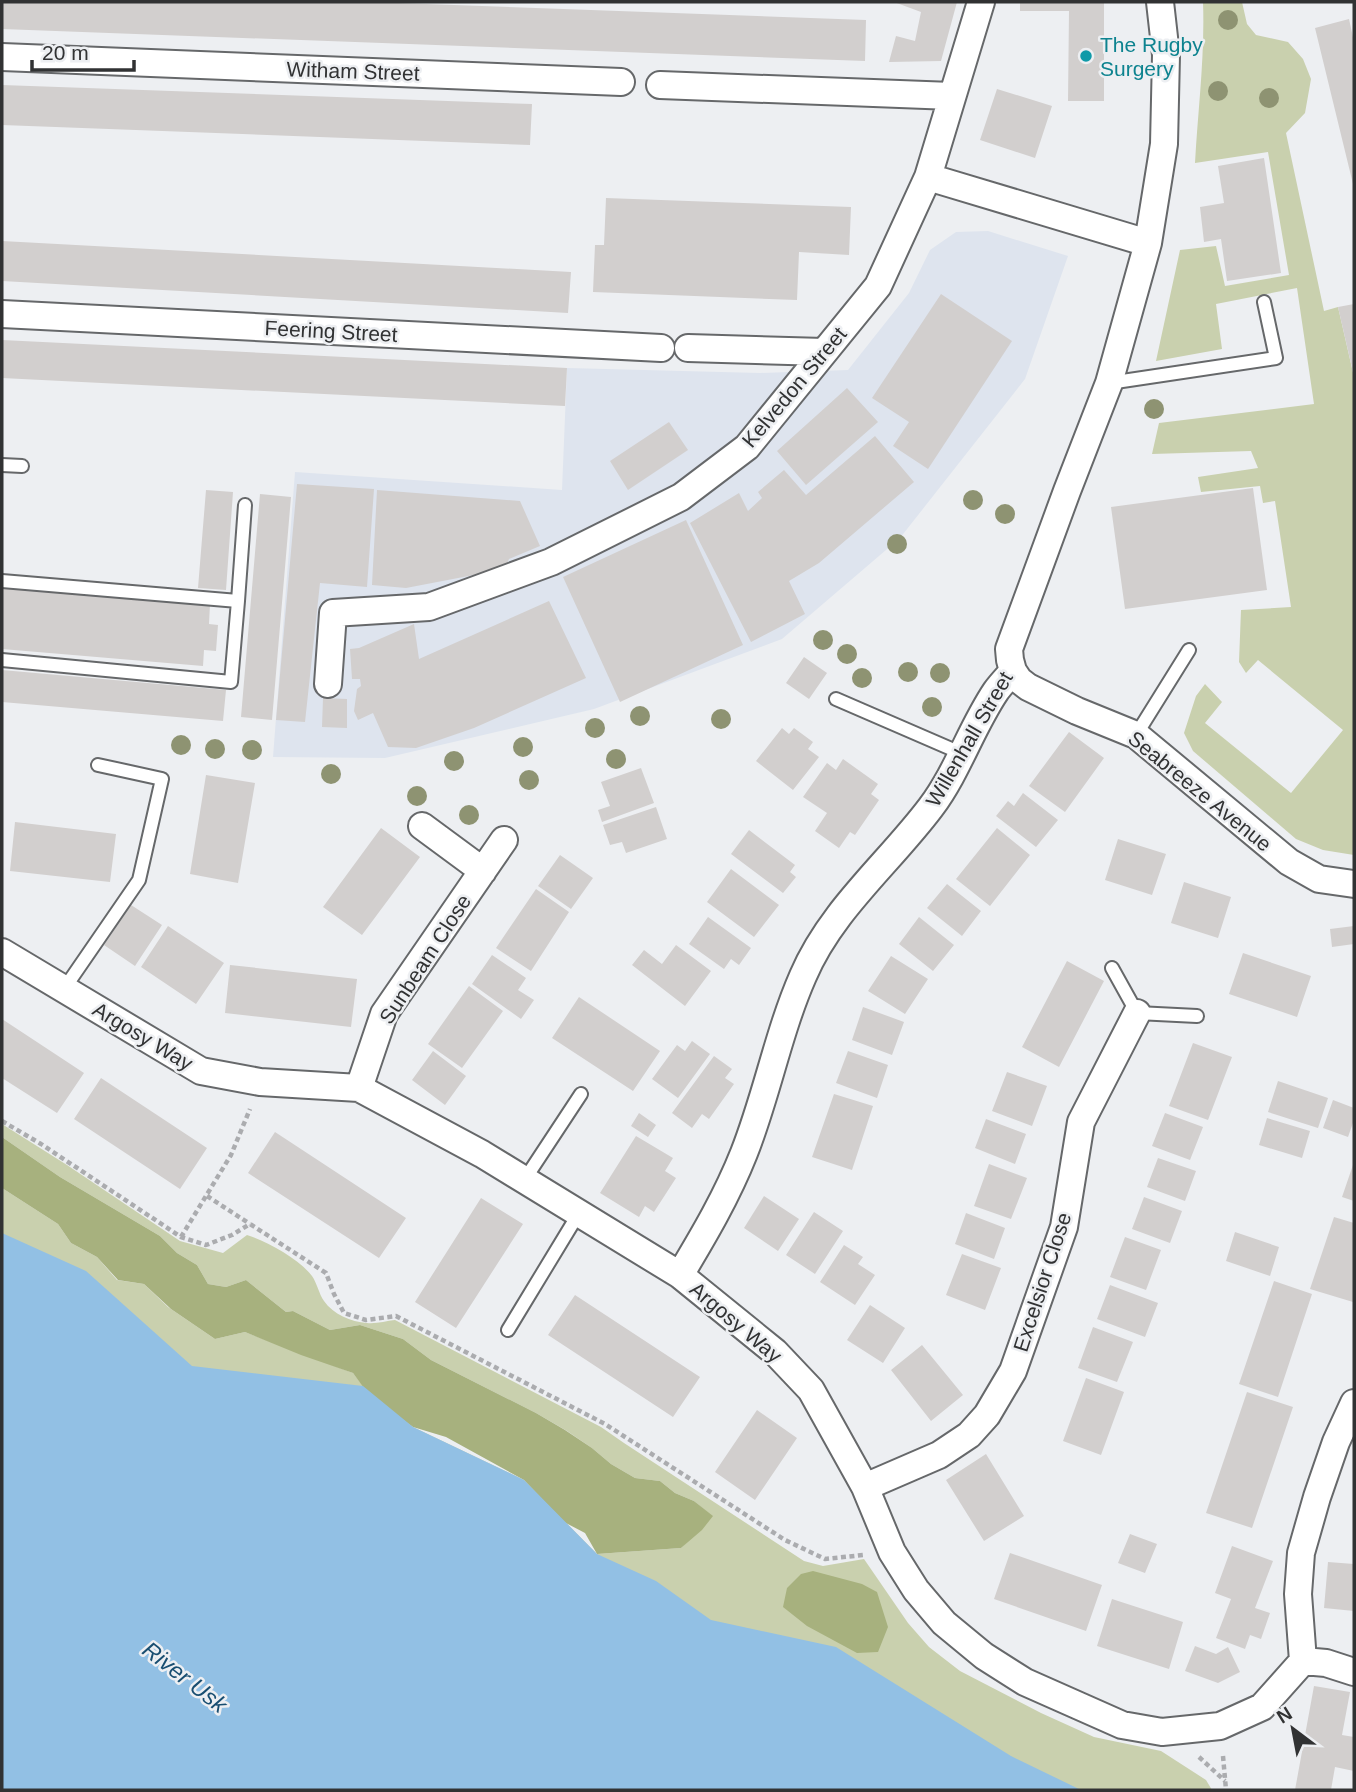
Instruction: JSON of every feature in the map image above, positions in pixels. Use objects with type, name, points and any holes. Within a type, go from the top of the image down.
[{"type":"street","name":"Kelvedon Street","points":[[328,684],[333,613],[429,607],[551,562],[681,497],[747,447],[878,286],[928,177],[981,2]]},
{"type":"street","name":"Willenhall Street","points":[[680,1275],[715,1216],[745,1152],[792,1003],[818,945],[931,807],[949,781],[996,691],[1013,671],[1009,649],[1109,383],[1148,243],[1164,144],[1166,55],[1160,2]]},
{"type":"street","name":"Witham Street","points":[[2,57],[621,82]]},
{"type":"street","points":[[660,85],[953,96]]},
{"type":"street","points":[[928,177],[1148,243]]},
{"type":"street","name":"Feering Street","points":[[2,314],[661,348]]},
{"type":"street","points":[[688,348],[824,352]]},
{"type":"street","name":"Seabreeze Avenue","points":[[1013,671],[1028,687],[1077,712],[1136,735],[1289,862],[1319,879],[1354,884]]},
{"type":"street","name":"Sunbeam Close","points":[[422,825],[483,871]]},
{"type":"street","name":"Sunbeam Close","points":[[359,1088],[384,1014],[504,840]]},
{"type":"street","name":"Argosy Way","points":[[2,952],[201,1071],[260,1082],[359,1088],[525,1179],[680,1275],[775,1352],[811,1390],[865,1486],[892,1552],[916,1590],[944,1623],[984,1656],[1025,1682],[1122,1725],[1161,1732],[1220,1726],[1262,1707],[1303,1661]]},
{"type":"street","name":"Excelsior Close","points":[[865,1486],[939,1455],[969,1435],[987,1415],[1013,1370],[1064,1227],[1081,1122],[1138,1013]]},
{"type":"street","points":[[1354,1403],[1336,1442],[1317,1497],[1301,1553],[1298,1594],[1303,1661],[1354,1672]]},
{"type":"lane","points":[[1109,383],[1276,358],[1264,302]]},
{"type":"lane","points":[[2,465],[22,466]]},
{"type":"lane","points":[[2,660],[231,682],[245,505]]},
{"type":"lane","points":[[2,581],[238,601]]},
{"type":"lane","points":[[1136,735],[1189,650]]},
{"type":"lane","points":[[836,699],[963,754]]},
{"type":"lane","points":[[64,989],[139,880],[162,779],[98,765]]},
{"type":"lane","points":[[1112,968],[1138,1013],[1197,1016]]},
{"type":"lane","points":[[525,1179],[581,1094]]},
{"type":"lane","points":[[508,1330],[579,1213]]},
{"type":"path","points":[[181,1237],[231,1155],[260,1082]]},
{"type":"path","points":[[2,1121],[181,1237],[206,1245],[232,1235],[250,1224]]},
{"type":"path","points":[[207,1196],[327,1273],[344,1313],[366,1320],[396,1316],[605,1424],[785,1540],[825,1559],[892,1552]]},
{"type":"shaded area","points":[[988,231],[1068,256],[1025,379],[900,538],[782,639],[594,709],[385,758],[273,757],[295,472],[562,490],[567,368],[760,373],[848,370],[909,293],[930,250],[956,232]]},
{"type":"green space","points":[[1203,2],[1242,2],[1247,24],[1256,35],[1288,42],[1303,59],[1311,79],[1305,113],[1286,133],[1324,311],[1338,307],[1354,377],[1354,855],[1323,850],[1296,839],[1193,751],[1184,733],[1196,696],[1205,684],[1222,702],[1205,723],[1291,793],[1343,730],[1258,660],[1246,673],[1239,662],[1241,610],[1291,607],[1275,501],[1263,503],[1260,486],[1201,492],[1198,477],[1258,468],[1251,451],[1152,454],[1159,423],[1314,404],[1297,288],[1216,304],[1222,349],[1156,361],[1180,250],[1216,246],[1225,286],[1289,275],[1268,152],[1195,163]]},
{"type":"green space","points":[[2,1124],[180,1241],[223,1253],[247,1235],[273,1247],[306,1270],[314,1279],[324,1301],[337,1313],[367,1323],[395,1320],[601,1427],[804,1561],[823,1566],[864,1559],[908,1623],[929,1647],[960,1671],[1094,1737],[1161,1751],[1206,1780],[1212,1790],[772,1790],[2,1366],[2,1188],[58,1224],[71,1243],[97,1257],[117,1280],[144,1284],[168,1307],[215,1339],[245,1332],[353,1373],[363,1386],[413,1427],[524,1480],[597,1554],[681,1548],[712,1516],[694,1501],[675,1493],[660,1481],[635,1478],[611,1464],[567,1431],[431,1360],[403,1339],[360,1325],[330,1330],[293,1311],[286,1312],[246,1280],[226,1287],[208,1284],[197,1265],[177,1253],[160,1236],[60,1177],[2,1137]]},
{"type":"green space","points":[[2,1137],[60,1177],[160,1236],[177,1253],[197,1265],[208,1284],[226,1287],[246,1280],[286,1312],[293,1311],[330,1330],[360,1325],[403,1339],[431,1360],[565,1430],[635,1478],[660,1481],[713,1516],[702,1530],[681,1548],[597,1554],[585,1533],[564,1522],[524,1480],[446,1437],[413,1427],[369,1395],[353,1373],[245,1332],[215,1339],[171,1309],[144,1284],[118,1280],[97,1257],[71,1243],[58,1224],[2,1188]]},
{"type":"green space","points":[[813,1571],[862,1584],[877,1592],[888,1627],[878,1652],[857,1653],[807,1626],[783,1607],[787,1588],[801,1574]]},
{"type":"water","name":"River Usk","points":[[2,1233],[86,1271],[192,1366],[363,1386],[413,1427],[524,1480],[597,1554],[656,1581],[711,1620],[836,1647],[1011,1756],[1081,1790],[2,1790]]},
{"type":"building","points":[[2,2],[370,2],[866,20],[865,61],[2,29]]},
{"type":"building","points":[[894,2],[957,2],[941,61],[889,62],[896,36],[915,41],[921,12]]},
{"type":"building","name":"The Rugby Surgery","points":[[1020,2],[1104,2],[1104,101],[1068,101],[1069,11],[1020,11]]},
{"type":"building","points":[[1349,19],[1354,42],[1353,184],[1315,28]]},
{"type":"building","points":[[2,85],[532,104],[530,145],[2,125]]},
{"type":"building","points":[[997,89],[1052,106],[1035,158],[980,140]]},
{"type":"building","points":[[1264,158],[1281,273],[1227,281],[1221,239],[1204,242],[1200,207],[1224,203],[1218,166]]},
{"type":"building","points":[[606,198],[851,207],[849,255],[799,252],[797,300],[593,292],[595,245],[604,245]]},
{"type":"building","points":[[2,241],[571,272],[568,313],[2,281]]},
{"type":"building","points":[[941,294],[1012,341],[928,469],[893,446],[909,422],[872,398]]},
{"type":"building","points":[[1354,304],[1354,372],[1353,372],[1338,307]]},
{"type":"building","points":[[2,340],[567,368],[565,406],[2,378]]},
{"type":"building","points":[[847,388],[878,422],[806,485],[777,451]]},
{"type":"building","points":[[669,422],[688,450],[628,490],[610,461]]},
{"type":"building","points":[[875,436],[914,482],[819,563],[789,581],[805,614],[751,642],[690,523],[739,493],[748,511],[762,498],[758,492],[784,470],[806,495]]},
{"type":"building","points":[[297,484],[374,489],[367,587],[320,583],[305,722],[276,720]]},
{"type":"building","points":[[1253,488],[1267,590],[1125,609],[1111,507]]},
{"type":"building","points":[[206,490],[233,492],[226,590],[198,588]]},
{"type":"building","points":[[377,490],[520,501],[540,546],[509,559],[505,569],[406,588],[372,585]]},
{"type":"building","points":[[260,494],[291,497],[272,720],[241,717]]},
{"type":"building","points":[[686,520],[743,645],[620,702],[563,577]]},
{"type":"building","points":[[2,587],[210,604],[209,624],[218,625],[216,651],[204,650],[203,666],[2,649]]},
{"type":"building","points":[[549,601],[586,678],[474,728],[416,748],[388,747],[373,713],[358,720],[354,711],[357,689],[361,686],[360,679],[352,679],[350,649],[359,648],[414,624],[419,659]]},
{"type":"building","points":[[804,657],[827,673],[809,699],[786,683]]},
{"type":"building","points":[[2,670],[226,690],[223,721],[2,702]]},
{"type":"building","points":[[323,698],[347,699],[347,728],[322,727]]},
{"type":"building","points":[[782,728],[789,734],[794,728],[813,742],[808,749],[819,757],[793,790],[756,761]]},
{"type":"building","points":[[1069,732],[1104,758],[1065,812],[1029,786]]},
{"type":"building","points":[[843,759],[878,784],[871,794],[879,800],[855,835],[850,832],[839,848],[815,831],[827,813],[803,797],[827,763],[836,770]]},
{"type":"building","points":[[641,768],[654,803],[602,822],[598,810],[610,806],[601,782]]},
{"type":"building","points":[[206,775],[255,783],[238,883],[190,874]]},
{"type":"building","points":[[1023,793],[1058,820],[1036,847],[996,816],[1008,801],[1014,806]]},
{"type":"building","points":[[656,807],[667,839],[626,853],[622,842],[610,845],[603,825]]},
{"type":"building","points":[[15,822],[116,834],[110,882],[10,871]]},
{"type":"building","points":[[381,828],[420,857],[362,935],[323,907]]},
{"type":"building","points":[[997,828],[1030,855],[990,906],[956,879]]},
{"type":"building","points":[[749,830],[795,865],[790,872],[796,877],[783,893],[731,854]]},
{"type":"building","points":[[1118,839],[1166,854],[1152,895],[1105,880]]},
{"type":"building","points":[[560,855],[593,878],[571,909],[538,886]]},
{"type":"building","points":[[731,869],[779,905],[754,937],[707,902]]},
{"type":"building","points":[[1184,882],[1231,897],[1218,938],[1171,923]]},
{"type":"building","points":[[947,884],[981,911],[962,936],[927,908]]},
{"type":"building","points":[[536,889],[569,912],[531,971],[496,948]]},
{"type":"building","points":[[131,905],[162,925],[135,966],[104,945]]},
{"type":"building","points":[[708,917],[751,948],[739,965],[731,959],[724,969],[689,944]]},
{"type":"building","points":[[919,917],[954,945],[933,971],[899,944]]},
{"type":"building","points":[[168,926],[224,963],[196,1004],[141,967]]},
{"type":"building","points":[[1354,926],[1354,944],[1332,947],[1330,929]]},
{"type":"building","points":[[676,945],[711,971],[685,1006],[632,965],[644,950],[662,964]]},
{"type":"building","points":[[1243,953],[1311,976],[1297,1017],[1229,994]]},
{"type":"building","points":[[492,955],[526,978],[518,990],[534,1000],[521,1019],[472,984]]},
{"type":"building","points":[[891,956],[928,979],[905,1014],[868,991]]},
{"type":"building","points":[[1067,961],[1104,981],[1059,1067],[1022,1047]]},
{"type":"building","points":[[230,965],[357,979],[351,1027],[225,1013]]},
{"type":"building","points":[[469,986],[503,1011],[462,1068],[428,1044]]},
{"type":"building","points":[[579,997],[660,1051],[633,1091],[552,1038]]},
{"type":"building","points":[[863,1007],[904,1022],[892,1055],[852,1040]]},
{"type":"building","points":[[2,1019],[84,1073],[57,1113],[2,1078]]},
{"type":"building","points":[[692,1041],[710,1054],[678,1098],[652,1079],[677,1045],[685,1051]]},
{"type":"building","points":[[1193,1043],[1232,1057],[1208,1120],[1169,1106]]},
{"type":"building","points":[[433,1051],[466,1076],[445,1105],[412,1080]]},
{"type":"building","points":[[848,1051],[888,1065],[877,1098],[836,1083]]},
{"type":"building","points":[[714,1056],[732,1069],[725,1078],[734,1084],[709,1119],[702,1114],[692,1128],[672,1113]]},
{"type":"building","points":[[1007,1072],[1047,1086],[1032,1126],[992,1111]]},
{"type":"building","points":[[101,1078],[207,1148],[180,1189],[74,1119]]},
{"type":"building","points":[[1278,1081],[1328,1098],[1318,1128],[1268,1112]]},
{"type":"building","points":[[834,1094],[873,1106],[852,1170],[812,1157]]},
{"type":"building","points":[[1333,1100],[1354,1108],[1354,1120],[1348,1137],[1323,1128]]},
{"type":"building","points":[[639,1113],[656,1125],[648,1137],[631,1126]]},
{"type":"building","points":[[1165,1113],[1203,1127],[1190,1160],[1152,1146]]},
{"type":"building","points":[[1267,1118],[1310,1131],[1302,1158],[1259,1145]]},
{"type":"building","points":[[986,1119],[1026,1134],[1015,1164],[975,1148]]},
{"type":"building","points":[[275,1132],[406,1218],[379,1258],[248,1173]]},
{"type":"building","points":[[636,1136],[673,1158],[665,1171],[676,1178],[654,1212],[645,1206],[639,1217],[600,1193]]},
{"type":"building","points":[[1158,1158],[1196,1171],[1185,1201],[1147,1187]]},
{"type":"building","points":[[1354,1162],[1354,1201],[1342,1197]]},
{"type":"building","points":[[989,1164],[1027,1178],[1011,1219],[974,1206]]},
{"type":"building","points":[[764,1196],[799,1219],[778,1251],[744,1228]]},
{"type":"building","points":[[1144,1197],[1182,1211],[1170,1243],[1132,1229]]},
{"type":"building","points":[[481,1198],[523,1224],[456,1328],[415,1302]]},
{"type":"building","points":[[814,1212],[843,1231],[815,1274],[786,1255]]},
{"type":"building","points":[[966,1213],[1005,1228],[994,1259],[955,1244]]},
{"type":"building","points":[[1334,1217],[1354,1223],[1353,1302],[1310,1289]]},
{"type":"building","points":[[1235,1232],[1279,1247],[1270,1276],[1226,1261]]},
{"type":"building","points":[[1125,1237],[1161,1250],[1146,1290],[1110,1277]]},
{"type":"building","points":[[844,1245],[863,1257],[858,1264],[875,1275],[855,1305],[820,1282]]},
{"type":"building","points":[[962,1254],[1001,1268],[985,1310],[946,1295]]},
{"type":"building","points":[[1274,1281],[1312,1294],[1278,1397],[1239,1384]]},
{"type":"building","points":[[1110,1285],[1158,1303],[1145,1337],[1097,1319]]},
{"type":"building","points":[[575,1295],[700,1377],[673,1417],[548,1335]]},
{"type":"building","points":[[870,1305],[905,1328],[883,1363],[847,1340]]},
{"type":"building","points":[[1093,1327],[1133,1342],[1117,1382],[1078,1368]]},
{"type":"building","points":[[922,1345],[963,1395],[931,1421],[891,1370]]},
{"type":"building","points":[[1086,1378],[1124,1392],[1101,1455],[1063,1441]]},
{"type":"building","points":[[1247,1392],[1293,1407],[1252,1528],[1206,1513]]},
{"type":"building","points":[[757,1410],[797,1438],[755,1500],[715,1472]]},
{"type":"building","points":[[986,1454],[1024,1516],[984,1541],[946,1480]]},
{"type":"building","points":[[1130,1534],[1157,1544],[1145,1573],[1118,1563]]},
{"type":"building","points":[[1232,1546],[1273,1561],[1255,1608],[1270,1613],[1261,1639],[1250,1635],[1245,1649],[1216,1638],[1231,1599],[1215,1593]]},
{"type":"building","points":[[1010,1553],[1102,1585],[1086,1631],[994,1599]]},
{"type":"building","points":[[1328,1562],[1354,1564],[1354,1611],[1324,1608]]},
{"type":"building","points":[[1112,1599],[1183,1622],[1169,1669],[1097,1646]]},
{"type":"building","points":[[1195,1646],[1216,1654],[1228,1647],[1240,1672],[1218,1683],[1185,1671]]},
{"type":"building","points":[[1314,1686],[1350,1692],[1342,1735],[1354,1737],[1354,1771],[1335,1767],[1331,1790],[1295,1790]]},
{"type":"place","name":"The Rugby Surgery","points":[[1086,56]]}]
